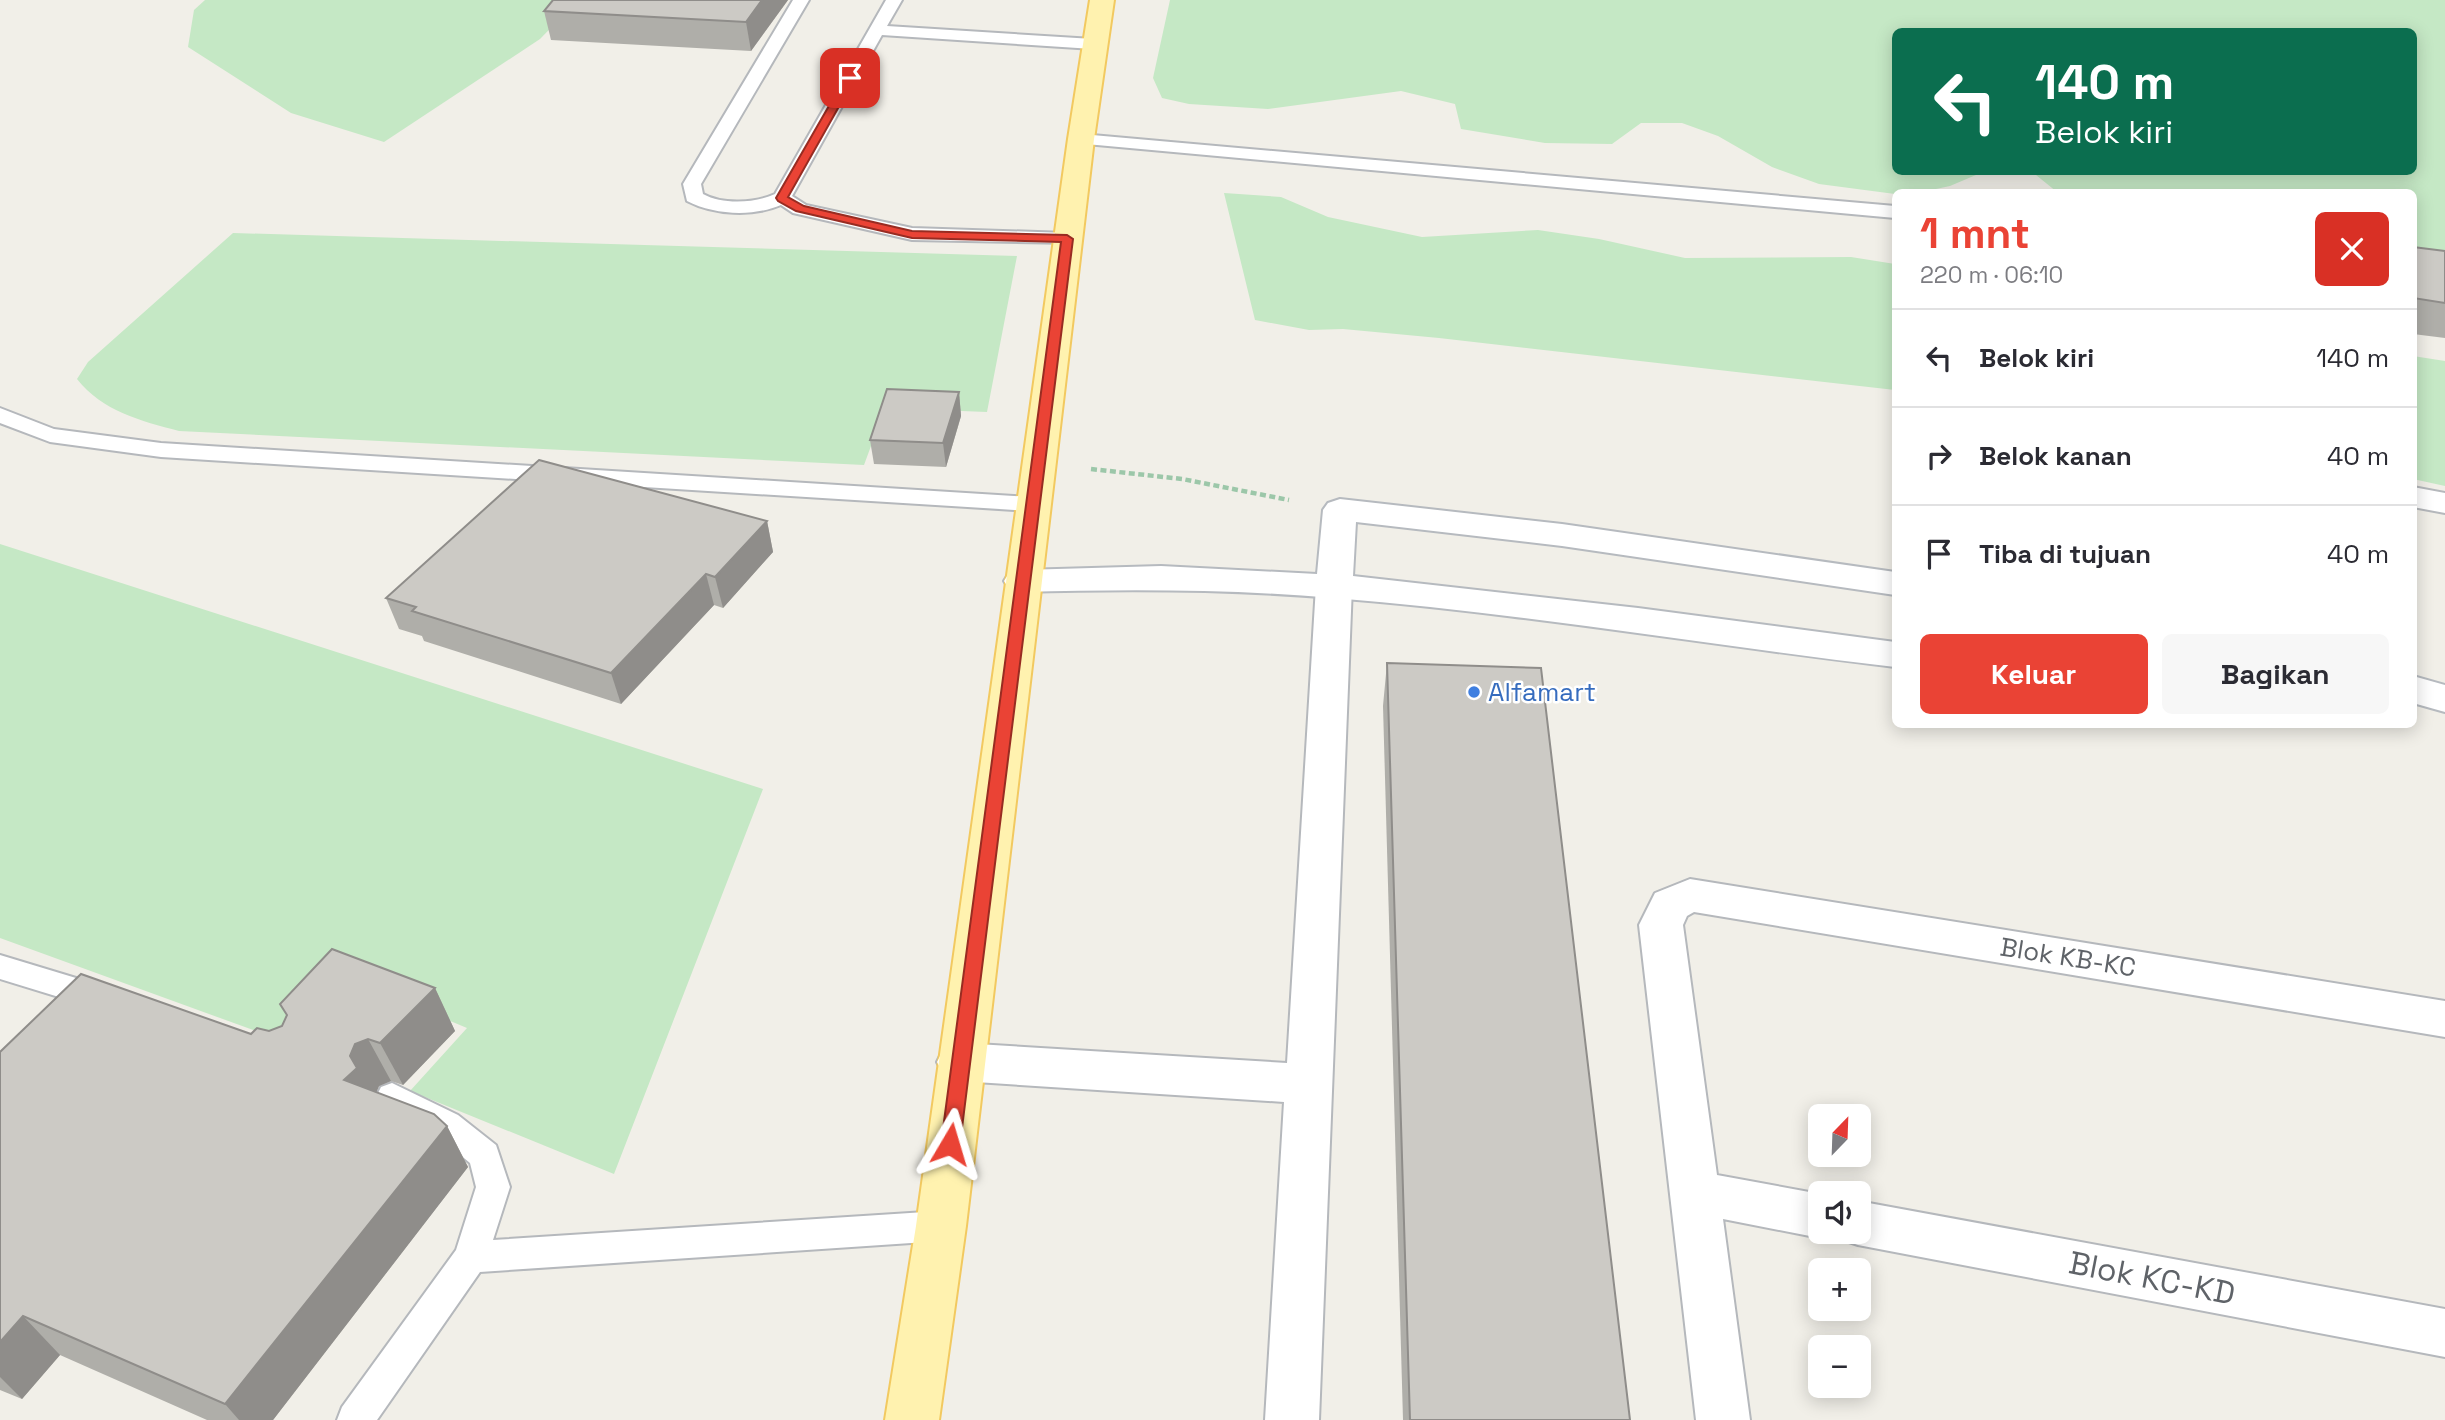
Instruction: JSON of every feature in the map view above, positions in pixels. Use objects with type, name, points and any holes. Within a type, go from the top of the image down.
[{"type":"main road","points":[[912,1420],[941,1226],[1080,139],[1102,0]]},
{"type":"street","points":[[2417,498],[2445,503]]},
{"type":"street","points":[[1292,1420],[1340,510],[1562,535],[1892,583]]},
{"type":"street","points":[[1022,581],[1161,577],[1334,586],[1638,620],[1892,655]]},
{"type":"street","points":[[2417,691],[2445,699]]},
{"type":"street","points":[[2417,717],[2445,720]]},
{"type":"street","name":"Blok KB-KC","points":[[1694,1192],[1661,925],[1670,905],[1690,895],[2445,1019]]},
{"type":"street","points":[[960,1062],[1308,1084]]},
{"type":"street","points":[[1723,1420],[1694,1192],[1808,1214]]},
{"type":"street","name":"Blok KC-KD","points":[[1871,1225],[2445,1334]]},
{"type":"lane","points":[[801,0],[692,184],[694,197],[707,204],[760,207],[782,198],[894,0]]},
{"type":"lane","points":[[877,30],[1093,44]]},
{"type":"lane","points":[[1080,139],[1892,212]]},
{"type":"lane","points":[[782,198],[800,209],[912,234],[1067,239]]},
{"type":"lane","points":[[0,415],[50,435],[174,451],[1032,503]]},
{"type":"lane","points":[[0,967],[120,1004]]},
{"type":"lane","points":[[355,1420],[471,1257],[493,1187],[484,1155],[447,1125],[392,1097]]},
{"type":"lane","points":[[471,1257],[941,1226]]},
{"type":"path","points":[[1038,462],[1182,480],[1340,510]]},
{"type":"green space","points":[[205,0],[578,0],[540,39],[384,142],[291,113],[188,47],[194,10]]},
{"type":"green space","points":[[1170,0],[2445,0],[2445,275],[2417,272],[2417,189],[2053,189],[2036,175],[2417,175],[2417,28],[1892,28],[1892,175],[1976,175],[1950,186],[1936,189],[1892,189],[1892,194],[1819,184],[1772,167],[1718,136],[1682,123],[1641,123],[1612,144],[1545,143],[1461,129],[1455,104],[1401,91],[1268,109],[1189,104],[1162,98],[1153,78]]},
{"type":"green space","points":[[1224,193],[1281,197],[1328,217],[1422,237],[1538,230],[1599,239],[1685,258],[1851,257],[1892,264],[1892,390],[1439,338],[1343,329],[1309,330],[1255,320]]},
{"type":"green space","points":[[233,233],[1017,256],[987,412],[885,408],[864,465],[179,431],[123,413],[87,390],[77,379],[88,362]]},
{"type":"green space","points":[[2417,357],[2445,361],[2445,486],[2417,480]]},
{"type":"green space","points":[[0,544],[763,789],[614,1174],[410,1091],[467,1028],[357,982],[297,1046],[0,938]]},
{"type":"building","points":[[553,0],[762,0],[746,22],[544,11]]},
{"type":"building","points":[[2417,248],[2445,251],[2445,303],[2417,299]]},
{"type":"building","points":[[887,389],[959,392],[943,443],[870,440]]},
{"type":"building","points":[[539,460],[767,521],[715,577],[706,574],[611,673],[412,611],[416,607],[386,598]]},
{"type":"building","points":[[1387,663],[1541,668],[1630,1420],[1410,1420]]},
{"type":"building","points":[[332,949],[435,988],[380,1043],[368,1039],[355,1044],[350,1056],[357,1068],[344,1080],[434,1114],[447,1126],[225,1404],[23,1316],[0,1342],[0,1052],[81,974],[251,1034],[257,1028],[269,1031],[282,1026],[287,1015],[280,1004]]},
{"type":"place","name":"Alfamart","points":[[1474,692]]},
{"type":"route","points":[[850,78],[782,198],[800,209],[912,234],[1067,239],[950,1144]]}]
